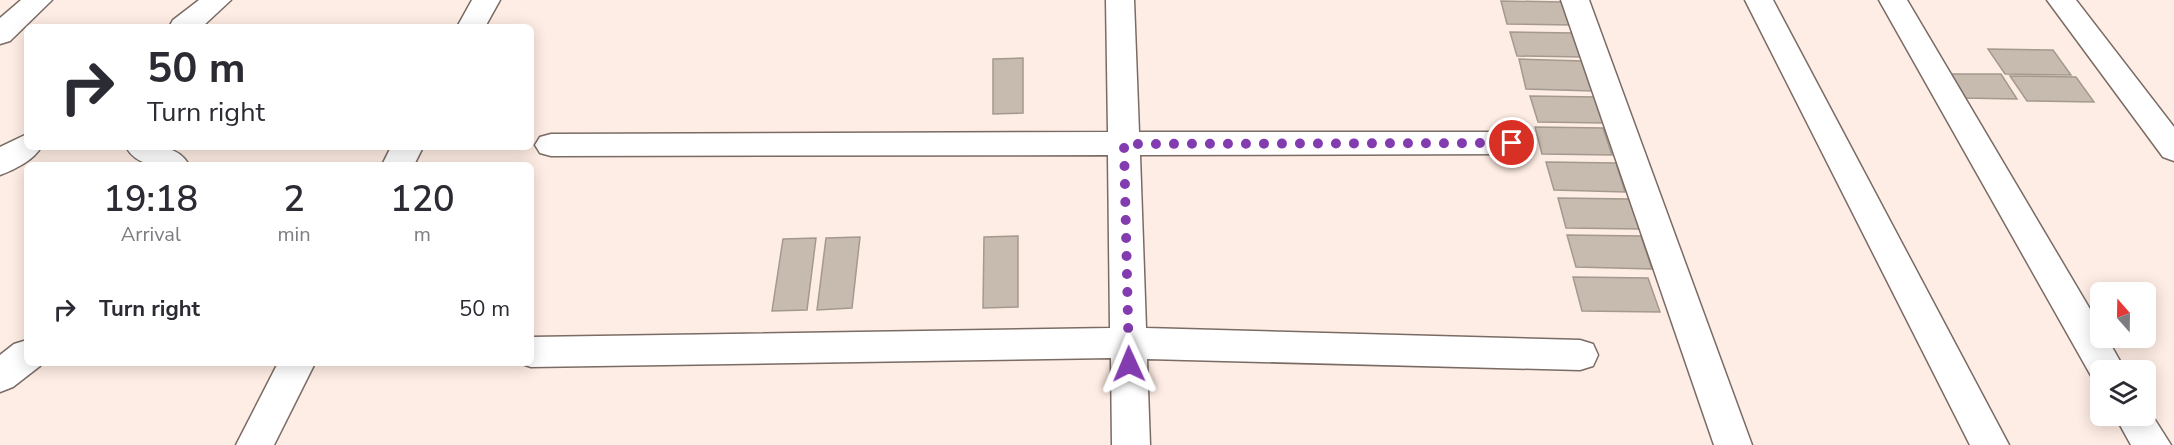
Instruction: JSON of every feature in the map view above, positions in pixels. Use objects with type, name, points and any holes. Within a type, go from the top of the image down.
[{"type":"street","points":[[0,34],[38,0]]},
{"type":"street","points":[[187,24],[217,0]]},
{"type":"street","points":[[473,24],[486,0]]},
{"type":"street","points":[[1120,0],[1131,445]]},
{"type":"street","points":[[1575,0],[1733,445]]},
{"type":"street","points":[[1759,0],[1989,445]]},
{"type":"street","points":[[1893,0],[2101,360]]},
{"type":"street","points":[[2061,0],[2174,149]]},
{"type":"street","points":[[551,146],[1512,143]]},
{"type":"street","points":[[0,163],[24,147]]},
{"type":"street","points":[[147,150],[168,162]]},
{"type":"street","points":[[534,352],[1129,343],[1580,355]]},
{"type":"street","points":[[0,376],[24,357]]},
{"type":"street","points":[[255,442],[295,366]]},
{"type":"street","points":[[2140,426],[2152,445]]},
{"type":"building","points":[[1501,1],[1563,2],[1571,25],[1507,24]]},
{"type":"building","points":[[1510,32],[1574,33],[1582,57],[1517,56]]},
{"type":"building","points":[[1988,49],[2053,50],[2071,75],[2005,74]]},
{"type":"building","points":[[1023,58],[1023,113],[993,114],[993,59]]},
{"type":"building","points":[[1519,59],[1583,61],[1592,91],[1526,89]]},
{"type":"building","points":[[1946,74],[2001,74],[2017,99],[1961,98]]},
{"type":"building","points":[[2010,76],[2076,77],[2094,102],[2027,101]]},
{"type":"building","points":[[1530,96],[1597,97],[1606,123],[1538,122]]},
{"type":"building","points":[[1535,127],[1603,128],[1612,155],[1542,154]]},
{"type":"building","points":[[1546,162],[1616,163],[1625,192],[1554,190]]},
{"type":"building","points":[[1558,198],[1630,199],[1640,229],[1566,228]]},
{"type":"building","points":[[1567,235],[1641,236],[1652,269],[1576,267]]},
{"type":"building","points":[[1018,236],[1018,307],[983,308],[984,237]]},
{"type":"building","points":[[860,237],[852,308],[817,310],[826,238]]},
{"type":"building","points":[[816,238],[807,310],[772,311],[783,239]]},
{"type":"building","points":[[1573,277],[1648,278],[1660,312],[1582,311]]},
{"type":"route","points":[[1129,364],[1124,144],[1512,143]]}]
